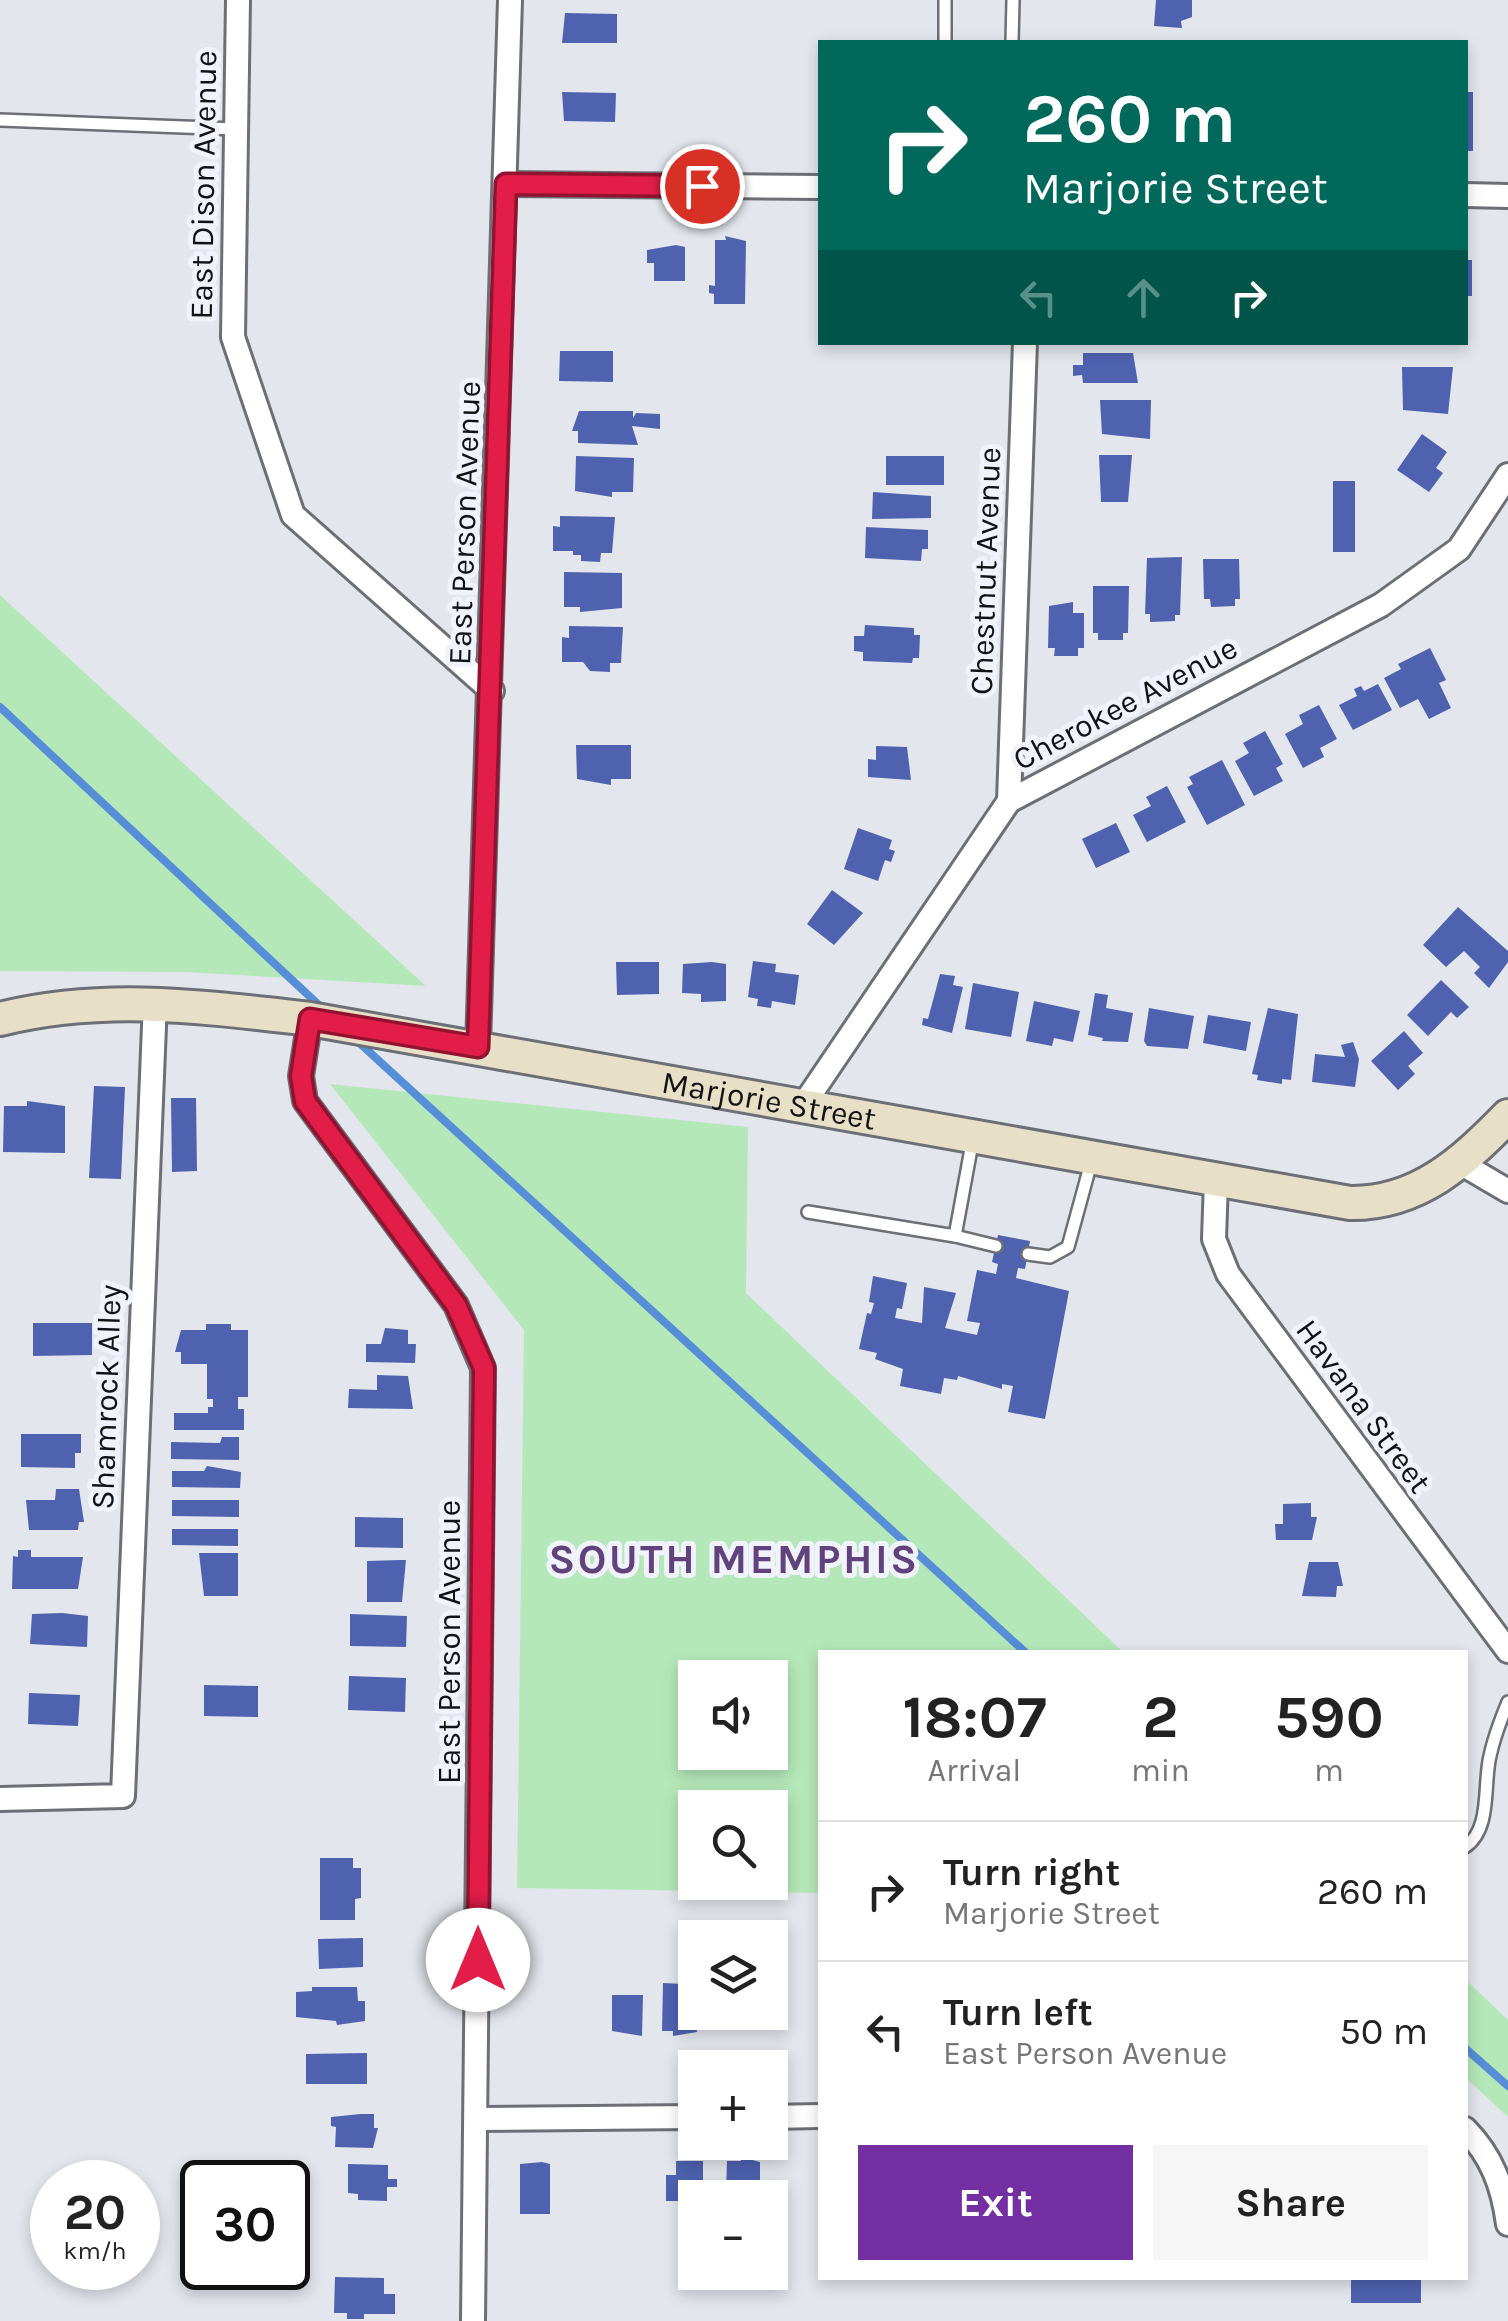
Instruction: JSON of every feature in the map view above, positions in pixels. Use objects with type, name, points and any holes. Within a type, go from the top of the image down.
[{"type":"street","name":"East Dison Avenue","points":[[238,0],[232,337],[293,515],[492,691]]},
{"type":"street","name":"East Person Avenue","points":[[478,1047],[492,691],[510,0]]},
{"type":"street","points":[[506,184],[818,188]]},
{"type":"street","points":[[1468,196],[1508,196]]},
{"type":"street","name":"Chestnut Avenue","points":[[1010,802],[1025,345]]},
{"type":"street","name":"Cherokee Avenue","points":[[802,1108],[1010,802],[1381,606],[1459,549],[1508,475]]},
{"type":"street","name":"Marjorie Street","points":[[0,1020],[40,1010],[155,1001],[310,1019],[1309,1198],[1372,1204],[1427,1185],[1462,1164],[1508,1116]]},
{"type":"street","name":"Shamrock Alley","points":[[0,1800],[122,1796],[155,1001]]},
{"type":"street","name":"East Person Avenue","points":[[310,1019],[301,1076],[305,1101],[456,1305],[484,1368],[474,2321]]},
{"type":"street","points":[[1462,1164],[1508,1191]]},
{"type":"street","name":"Havana Street","points":[[1216,1181],[1214,1239],[1228,1274],[1508,1651]]},
{"type":"street","points":[[788,2117],[818,2116]]},
{"type":"street","points":[[477,2118],[678,2117]]},
{"type":"street","points":[[1468,2132],[1482,2147],[1497,2175],[1508,2224]]},
{"type":"lane","points":[[945,40],[946,0]]},
{"type":"lane","points":[[1012,0],[1012,40]]},
{"type":"lane","points":[[0,120],[236,128]]},
{"type":"lane","points":[[955,1236],[973,1138]]},
{"type":"lane","points":[[1028,1254],[1050,1258],[1068,1248],[1092,1159]]},
{"type":"lane","points":[[808,1212],[996,1246]]},
{"type":"lane","points":[[1468,1845],[1482,1822],[1489,1760],[1508,1702]]},
{"type":"green space","points":[[0,595],[426,986],[185,972],[0,971]]},
{"type":"green space","points":[[330,1084],[748,1127],[746,1293],[1121,1650],[818,1650],[818,1893],[788,1892],[788,1790],[678,1790],[678,1891],[517,1888],[524,1330]]},
{"type":"green space","points":[[1468,1982],[1508,2020],[1508,2117],[1468,2080]]},
{"type":"building","points":[[1156,0],[1192,0],[1192,17],[1181,21],[1182,28],[1154,26]]},
{"type":"building","points":[[565,13],[617,14],[617,43],[562,43]]},
{"type":"building","points":[[562,92],[616,93],[615,122],[564,121]]},
{"type":"building","points":[[1468,92],[1473,92],[1473,151],[1468,151]]},
{"type":"building","points":[[725,236],[746,241],[745,304],[714,304],[714,294],[709,293],[709,285],[715,286],[715,240],[726,240]]},
{"type":"building","points":[[685,247],[685,281],[654,281],[654,263],[647,263],[647,250]]},
{"type":"building","points":[[1468,260],[1472,260],[1472,296],[1468,296]]},
{"type":"building","points":[[560,351],[613,351],[613,382],[559,381]]},
{"type":"building","points":[[1083,353],[1133,353],[1138,383],[1083,383],[1082,375],[1073,376],[1073,365],[1083,365]]},
{"type":"building","points":[[1402,367],[1453,367],[1448,414],[1403,410]]},
{"type":"building","points":[[1100,400],[1151,400],[1150,439],[1102,434]]},
{"type":"building","points":[[579,411],[633,411],[633,418],[636,413],[660,414],[660,429],[632,426],[638,445],[578,443],[578,431],[572,431]]},
{"type":"building","points":[[1422,434],[1447,452],[1436,468],[1443,473],[1429,492],[1397,470]]},
{"type":"building","points":[[1099,455],[1132,455],[1128,502],[1101,502]]},
{"type":"building","points":[[576,456],[634,458],[633,492],[612,492],[612,497],[575,491]]},
{"type":"building","points":[[886,456],[944,456],[944,485],[886,485]]},
{"type":"building","points":[[1333,481],[1355,481],[1355,552],[1333,552]]},
{"type":"building","points":[[873,492],[931,496],[931,518],[872,519]]},
{"type":"building","points":[[560,516],[615,517],[612,553],[601,553],[600,562],[581,561],[581,555],[573,555],[573,551],[553,551],[553,526],[560,527]]},
{"type":"building","points":[[866,527],[928,530],[928,549],[922,549],[921,561],[865,558]]},
{"type":"building","points":[[1182,557],[1180,615],[1175,615],[1175,621],[1150,622],[1150,614],[1145,614],[1147,558]]},
{"type":"building","points":[[1203,559],[1239,559],[1240,599],[1235,599],[1235,606],[1211,607],[1210,599],[1204,599]]},
{"type":"building","points":[[564,572],[622,573],[622,608],[580,612],[580,607],[564,607]]},
{"type":"building","points":[[1093,586],[1129,586],[1128,633],[1123,633],[1123,640],[1098,640],[1098,633],[1093,633]]},
{"type":"building","points":[[1073,602],[1073,613],[1084,613],[1084,648],[1078,648],[1078,656],[1054,656],[1055,648],[1048,648],[1049,606]]},
{"type":"building","points":[[865,625],[914,628],[914,635],[920,635],[919,658],[913,658],[912,663],[863,661],[863,652],[854,651],[854,636],[864,636]]},
{"type":"building","points":[[569,626],[623,627],[621,663],[610,663],[610,672],[590,671],[583,662],[562,662],[562,637],[569,638]]},
{"type":"building","points":[[1430,648],[1446,680],[1439,683],[1451,708],[1429,719],[1418,699],[1400,708],[1384,678],[1401,669],[1398,664]]},
{"type":"building","points":[[1378,684],[1392,710],[1353,730],[1339,705],[1357,696],[1354,689],[1361,686],[1364,691]]},
{"type":"building","points":[[1319,705],[1337,739],[1320,748],[1324,757],[1303,768],[1285,734],[1303,724],[1299,715]]},
{"type":"building","points":[[1265,731],[1283,764],[1276,768],[1283,781],[1254,796],[1235,761],[1249,753],[1243,743]]},
{"type":"building","points":[[576,745],[631,745],[631,779],[611,779],[611,785],[577,779]]},
{"type":"building","points":[[876,746],[907,747],[911,780],[868,777],[868,759],[876,760]]},
{"type":"building","points":[[1222,760],[1245,805],[1207,825],[1187,787],[1193,784],[1189,777]]},
{"type":"building","points":[[1167,786],[1186,822],[1147,842],[1133,815],[1151,806],[1146,797]]},
{"type":"building","points":[[1116,823],[1130,852],[1096,868],[1082,839]]},
{"type":"building","points":[[858,828],[892,840],[889,849],[895,851],[891,862],[885,860],[878,881],[844,869]]},
{"type":"building","points":[[832,890],[863,913],[834,945],[807,924]]},
{"type":"building","points":[[1458,907],[1508,951],[1508,962],[1489,988],[1474,973],[1480,967],[1464,951],[1446,967],[1423,945]]},
{"type":"building","points":[[753,961],[776,964],[775,972],[799,975],[795,1005],[772,1001],[771,1008],[757,1006],[758,999],[748,997]]},
{"type":"building","points":[[616,962],[659,962],[659,994],[617,995]]},
{"type":"building","points":[[683,964],[726,964],[726,1001],[701,1002],[701,994],[682,993]]},
{"type":"building","points":[[940,974],[955,976],[953,985],[963,987],[952,1033],[922,1025],[923,1018],[928,1019]]},
{"type":"building","points":[[1441,980],[1469,1007],[1457,1018],[1451,1012],[1428,1036],[1407,1015]]},
{"type":"building","points":[[973,983],[1019,992],[1011,1037],[965,1029]]},
{"type":"building","points":[[1095,993],[1108,995],[1106,1008],[1133,1013],[1128,1042],[1102,1041],[1103,1038],[1088,1035]]},
{"type":"building","points":[[1034,1001],[1080,1011],[1073,1042],[1054,1038],[1052,1046],[1026,1041]]},
{"type":"building","points":[[1149,1008],[1194,1016],[1188,1049],[1147,1046],[1144,1041]]},
{"type":"building","points":[[1268,1008],[1298,1014],[1291,1080],[1282,1079],[1282,1084],[1257,1080],[1258,1075],[1252,1074]]},
{"type":"building","points":[[1208,1015],[1251,1022],[1246,1051],[1203,1043]]},
{"type":"building","points":[[1404,1031],[1423,1053],[1408,1066],[1415,1074],[1398,1090],[1371,1061]]},
{"type":"building","points":[[1353,1042],[1359,1059],[1355,1087],[1312,1082],[1315,1054],[1345,1057],[1341,1045]]},
{"type":"building","points":[[94,1086],[125,1087],[121,1179],[89,1178]]},
{"type":"building","points":[[171,1098],[196,1098],[197,1171],[172,1172]]},
{"type":"building","points":[[27,1101],[65,1106],[65,1153],[3,1152],[4,1106],[27,1106]]},
{"type":"building","points":[[998,1235],[1030,1241],[1025,1269],[1018,1268],[1016,1278],[1069,1291],[1045,1419],[1008,1412],[1013,1386],[1002,1384],[1002,1389],[958,1376],[957,1380],[944,1378],[941,1394],[900,1386],[903,1369],[875,1359],[877,1353],[859,1349],[867,1313],[871,1314],[874,1303],[869,1302],[873,1276],[907,1283],[902,1309],[897,1308],[895,1318],[922,1323],[924,1287],[956,1293],[945,1328],[977,1335],[980,1323],[967,1321],[977,1270],[996,1274],[998,1264],[992,1262]]},
{"type":"building","points":[[33,1323],[92,1323],[92,1355],[33,1356]]},
{"type":"building","points":[[206,1324],[231,1324],[231,1330],[248,1330],[248,1397],[238,1397],[238,1409],[244,1409],[244,1430],[174,1430],[174,1413],[208,1413],[208,1407],[213,1407],[213,1399],[207,1399],[207,1364],[181,1364],[181,1352],[175,1352],[181,1330],[206,1330]]},
{"type":"building","points":[[385,1328],[408,1330],[408,1344],[416,1344],[415,1363],[366,1362],[366,1344],[381,1344]]},
{"type":"building","points":[[377,1375],[408,1376],[413,1409],[348,1408],[349,1389],[377,1390]]},
{"type":"building","points":[[21,1434],[81,1434],[81,1453],[75,1453],[75,1468],[21,1467]]},
{"type":"building","points":[[222,1437],[239,1437],[239,1460],[171,1459],[171,1442],[220,1443]]},
{"type":"building","points":[[207,1466],[241,1472],[240,1488],[172,1487],[172,1471],[204,1471]]},
{"type":"building","points":[[56,1489],[79,1489],[84,1522],[79,1522],[78,1530],[29,1530],[26,1500],[55,1500]]},
{"type":"building","points":[[172,1500],[239,1500],[239,1517],[172,1516]]},
{"type":"building","points":[[1311,1503],[1311,1517],[1317,1517],[1312,1540],[1276,1540],[1275,1524],[1283,1524],[1283,1504]]},
{"type":"building","points":[[355,1517],[403,1518],[403,1548],[355,1547]]},
{"type":"building","points":[[172,1529],[238,1529],[238,1546],[172,1545]]},
{"type":"building","points":[[18,1550],[31,1550],[31,1557],[83,1557],[78,1589],[12,1589],[13,1556],[18,1557]]},
{"type":"building","points":[[199,1553],[238,1553],[238,1596],[204,1596]]},
{"type":"building","points":[[406,1560],[402,1602],[367,1602],[367,1561]]},
{"type":"building","points":[[1309,1562],[1338,1562],[1343,1586],[1337,1586],[1336,1597],[1302,1596]]},
{"type":"building","points":[[32,1614],[88,1616],[87,1647],[30,1644]]},
{"type":"building","points":[[350,1614],[407,1616],[406,1647],[350,1646]]},
{"type":"building","points":[[349,1676],[406,1678],[405,1712],[348,1710]]},
{"type":"building","points":[[204,1685],[258,1686],[258,1717],[204,1716]]},
{"type":"building","points":[[29,1693],[80,1695],[78,1726],[28,1724]]},
{"type":"building","points":[[320,1858],[353,1858],[353,1868],[361,1868],[361,1898],[355,1899],[355,1920],[320,1920]]},
{"type":"building","points":[[363,1938],[363,1967],[319,1969],[318,1939]]},
{"type":"building","points":[[663,1983],[678,1984],[678,2030],[697,2032],[673,2036],[673,2031],[662,2031]]},
{"type":"building","points":[[312,1987],[357,1987],[358,2001],[365,2001],[365,2021],[337,2025],[336,2021],[296,2017],[296,1992],[312,1991]]},
{"type":"building","points":[[612,1995],[643,1995],[642,2036],[612,2031]]},
{"type":"building","points":[[367,2053],[367,2084],[306,2084],[306,2054]]},
{"type":"building","points":[[374,2114],[374,2128],[378,2128],[373,2148],[335,2147],[336,2127],[331,2126],[331,2117]]},
{"type":"building","points":[[676,2161],[703,2161],[703,2180],[678,2180],[678,2201],[666,2201],[666,2175],[676,2175]]},
{"type":"building","points":[[727,2161],[760,2162],[760,2180],[726,2180]]},
{"type":"building","points":[[348,2164],[388,2165],[388,2179],[397,2179],[397,2187],[387,2187],[387,2201],[358,2200],[358,2194],[348,2193]]},
{"type":"building","points":[[520,2164],[550,2164],[550,2214],[520,2214]]},
{"type":"building","points":[[335,2277],[384,2278],[384,2294],[395,2294],[395,2314],[364,2314],[364,2319],[347,2319],[347,2313],[334,2313]]},
{"type":"building","points":[[1351,2280],[1421,2280],[1421,2303],[1351,2303]]},
{"type":"waterway","points":[[0,707],[322,1008]]},
{"type":"waterway","points":[[354,1038],[1023,1650]]},
{"type":"waterway","points":[[1468,2051],[1508,2086]]},
{"type":"district","name":"SOUTH MEMPHIS","points":[[734,1558]]},
{"type":"route","points":[[478,1960],[484,1368],[456,1305],[305,1101],[301,1076],[310,1019],[478,1047],[506,184],[702,186]]}]
